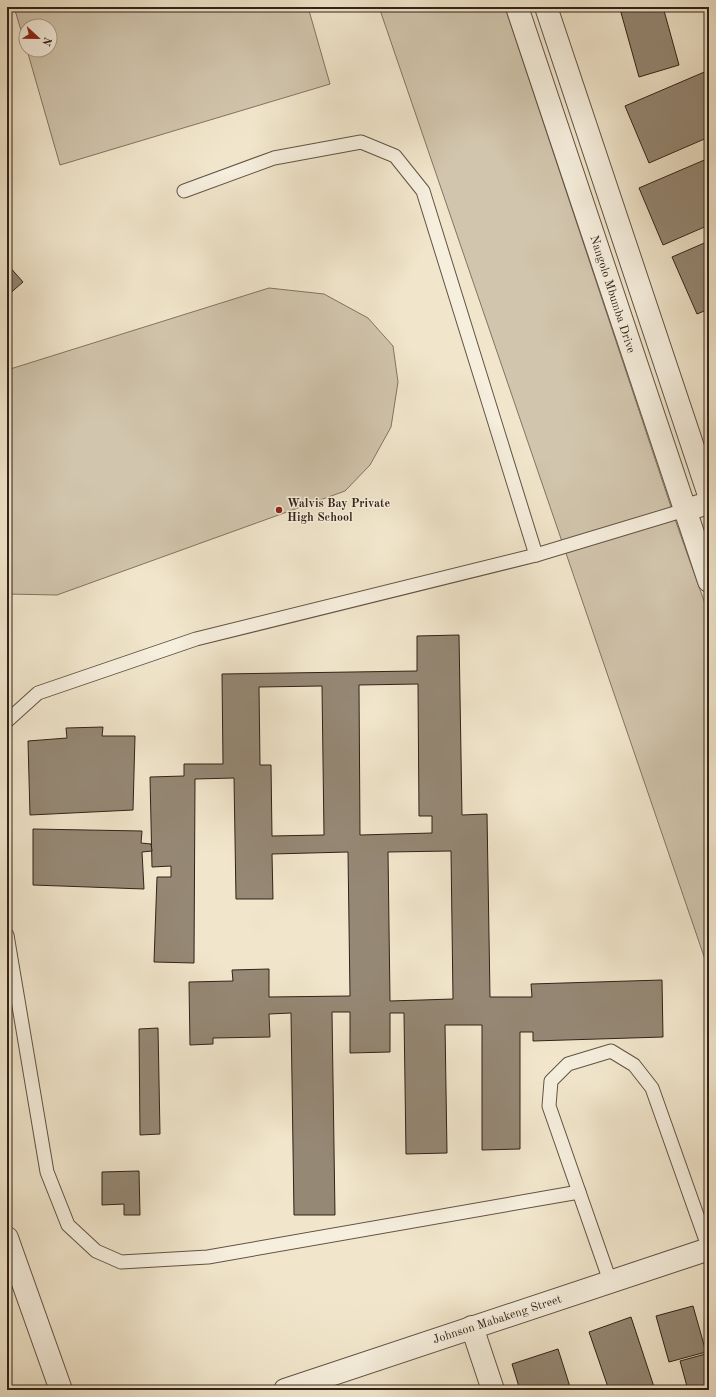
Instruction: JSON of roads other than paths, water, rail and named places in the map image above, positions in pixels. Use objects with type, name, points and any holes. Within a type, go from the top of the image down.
[{"type":"street","name":"Nangolo Mbumba Drive","points":[[517,7],[709,581]]},
{"type":"street","points":[[546,7],[709,495]]},
{"type":"street","points":[[685,510],[709,503]]},
{"type":"street","points":[[7,1238],[61,1390]]},
{"type":"street","name":"Johnson Mabakeng Street","points":[[285,1390],[709,1249]]},
{"type":"street","points":[[472,1327],[493,1390]]},
{"type":"lane","points":[[184,191],[274,158],[361,142],[395,156],[423,191],[536,556]]},
{"type":"lane","points":[[7,721],[38,693],[196,639],[536,556],[685,510]]},
{"type":"lane","points":[[7,935],[47,1172],[68,1225],[96,1251],[121,1262],[208,1257],[579,1192]]},
{"type":"lane","points":[[610,1282],[549,1106],[552,1081],[568,1064],[611,1051],[634,1065],[652,1088],[709,1249]]},
{"type":"place","name":"Walvis Bay Private High School","points":[[279,510]]}]
